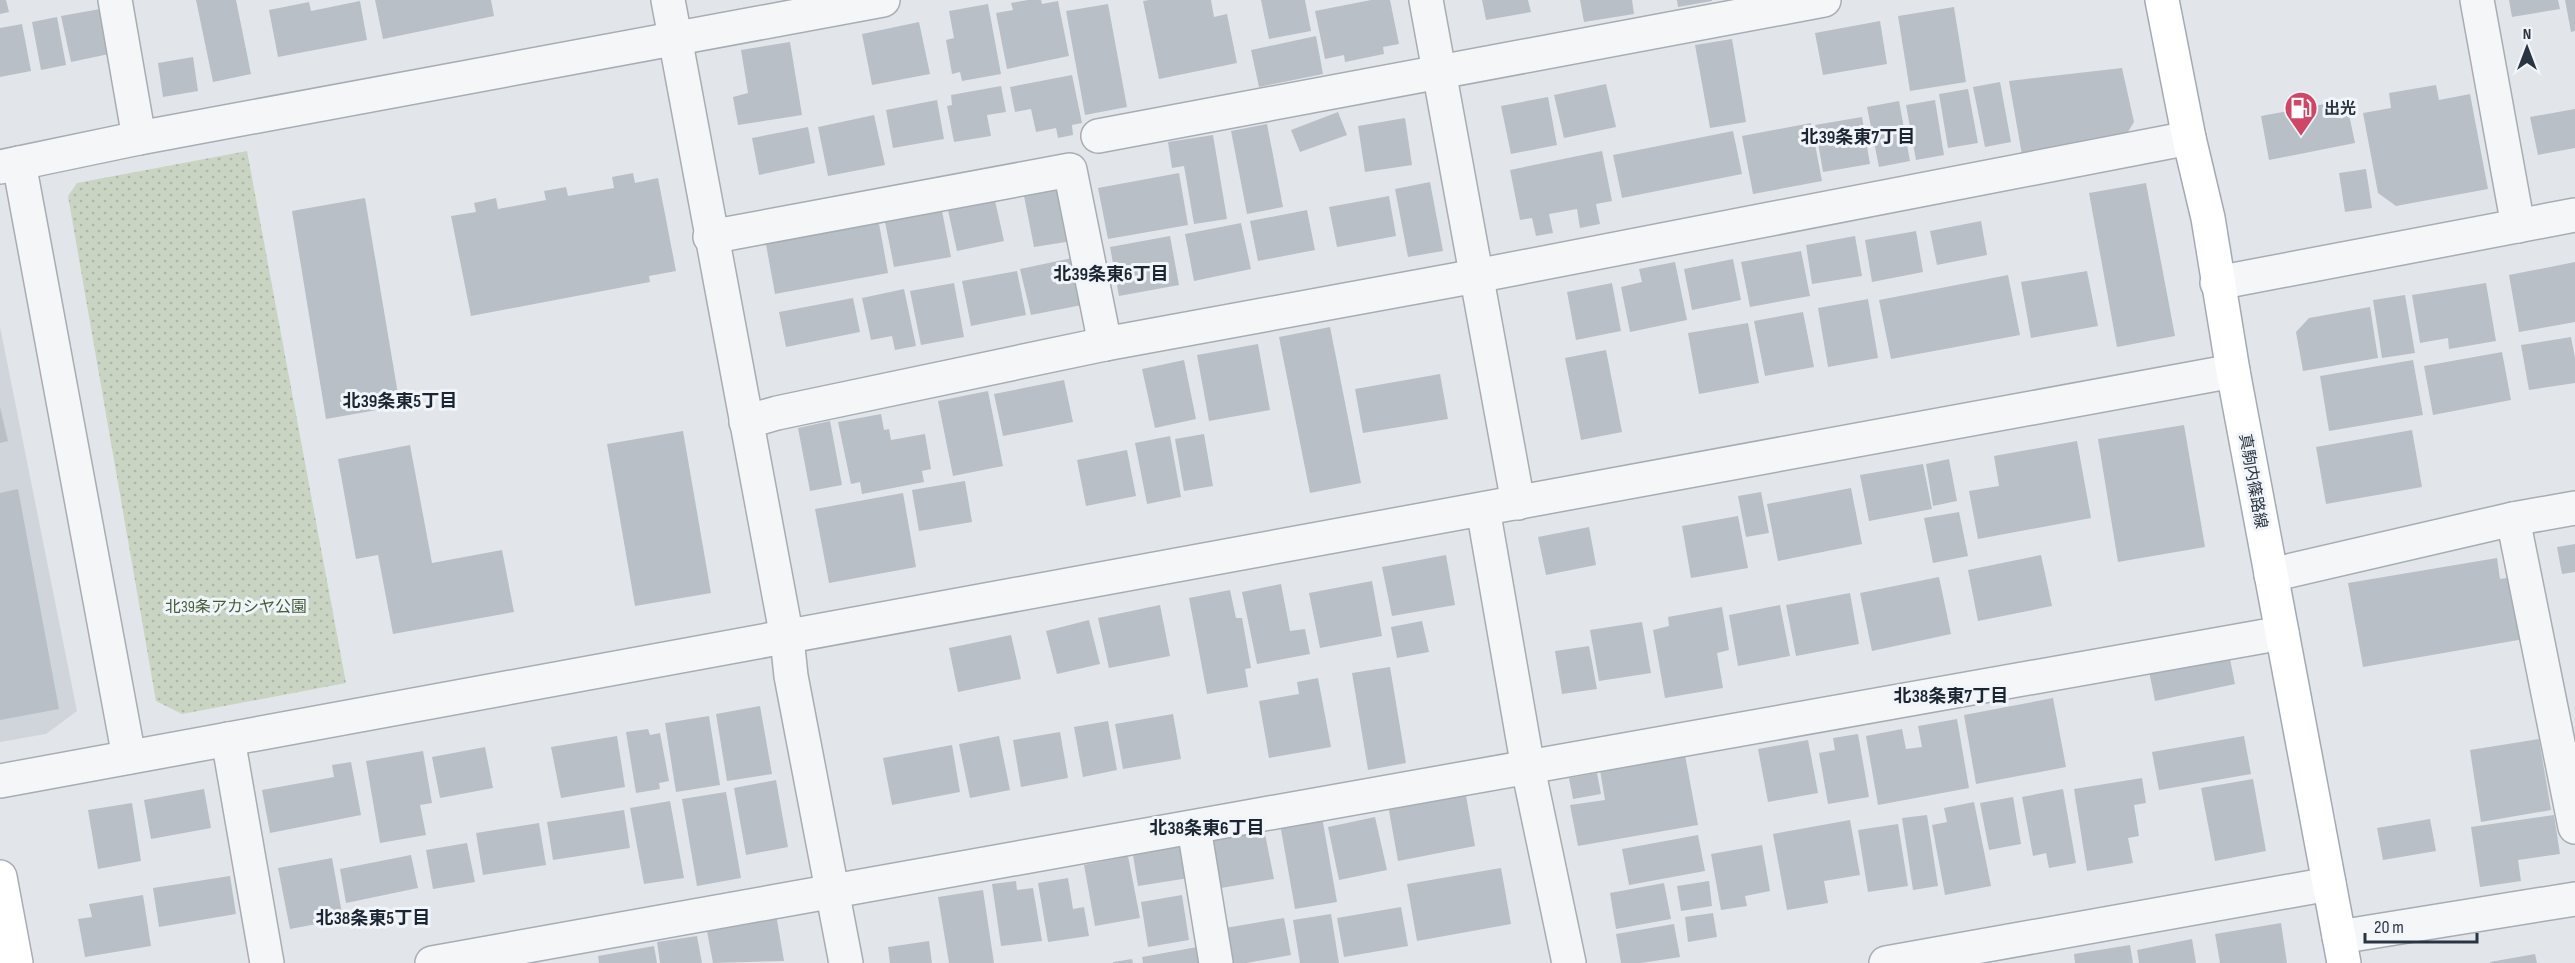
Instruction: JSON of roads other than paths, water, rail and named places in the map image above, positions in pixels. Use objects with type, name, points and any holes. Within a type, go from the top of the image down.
[{"type":"main road","name":"真駒内篠路線","points":[[2162,0],[2189,138],[2208,218],[2217,283],[2341,950]]},
{"type":"main road","points":[[0,877],[16,963]]},
{"type":"street","points":[[115,0],[139,138]]},
{"type":"street","points":[[668,0],[710,237],[787,638],[791,676],[846,963]]},
{"type":"street","points":[[129,757],[9,165],[139,138],[883,0]]},
{"type":"street","points":[[1426,0],[1518,503]]},
{"type":"street","points":[[1098,136],[1824,0]]},
{"type":"street","points":[[2477,0],[2518,226]]},
{"type":"street","points":[[746,422],[777,413],[1105,344],[1476,276],[2189,138]]},
{"type":"street","points":[[710,237],[1070,170],[1105,344]]},
{"type":"street","points":[[2217,283],[2575,215]]},
{"type":"street","points":[[0,781],[2234,372]]},
{"type":"street","points":[[2271,575],[2513,519],[2575,508]]},
{"type":"street","points":[[1483,509],[1528,768],[1569,963]]},
{"type":"street","points":[[2513,519],[2575,827]]},
{"type":"street","points":[[432,963],[2282,633]]},
{"type":"street","points":[[228,739],[267,963]]},
{"type":"street","points":[[1194,828],[1216,963]]},
{"type":"street","points":[[1886,963],[2329,884]]},
{"type":"street","points":[[2341,950],[2575,899]]},
{"type":"place","name":"出光","points":[[2301,137]]},
{"type":"district","name":"北39条東7丁目","points":[[1858,137]]},
{"type":"district","name":"北39条東6丁目","points":[[1111,274]]},
{"type":"district","name":"北39条東5丁目","points":[[400,401]]},
{"type":"district","name":"北38条東7丁目","points":[[1951,696]]},
{"type":"district","name":"北38条東6丁目","points":[[1207,828]]},
{"type":"district","name":"北38条東5丁目","points":[[373,918]]},
{"type":"park label","name":"北39条アカシヤ公園","points":[[236,606]]}]
